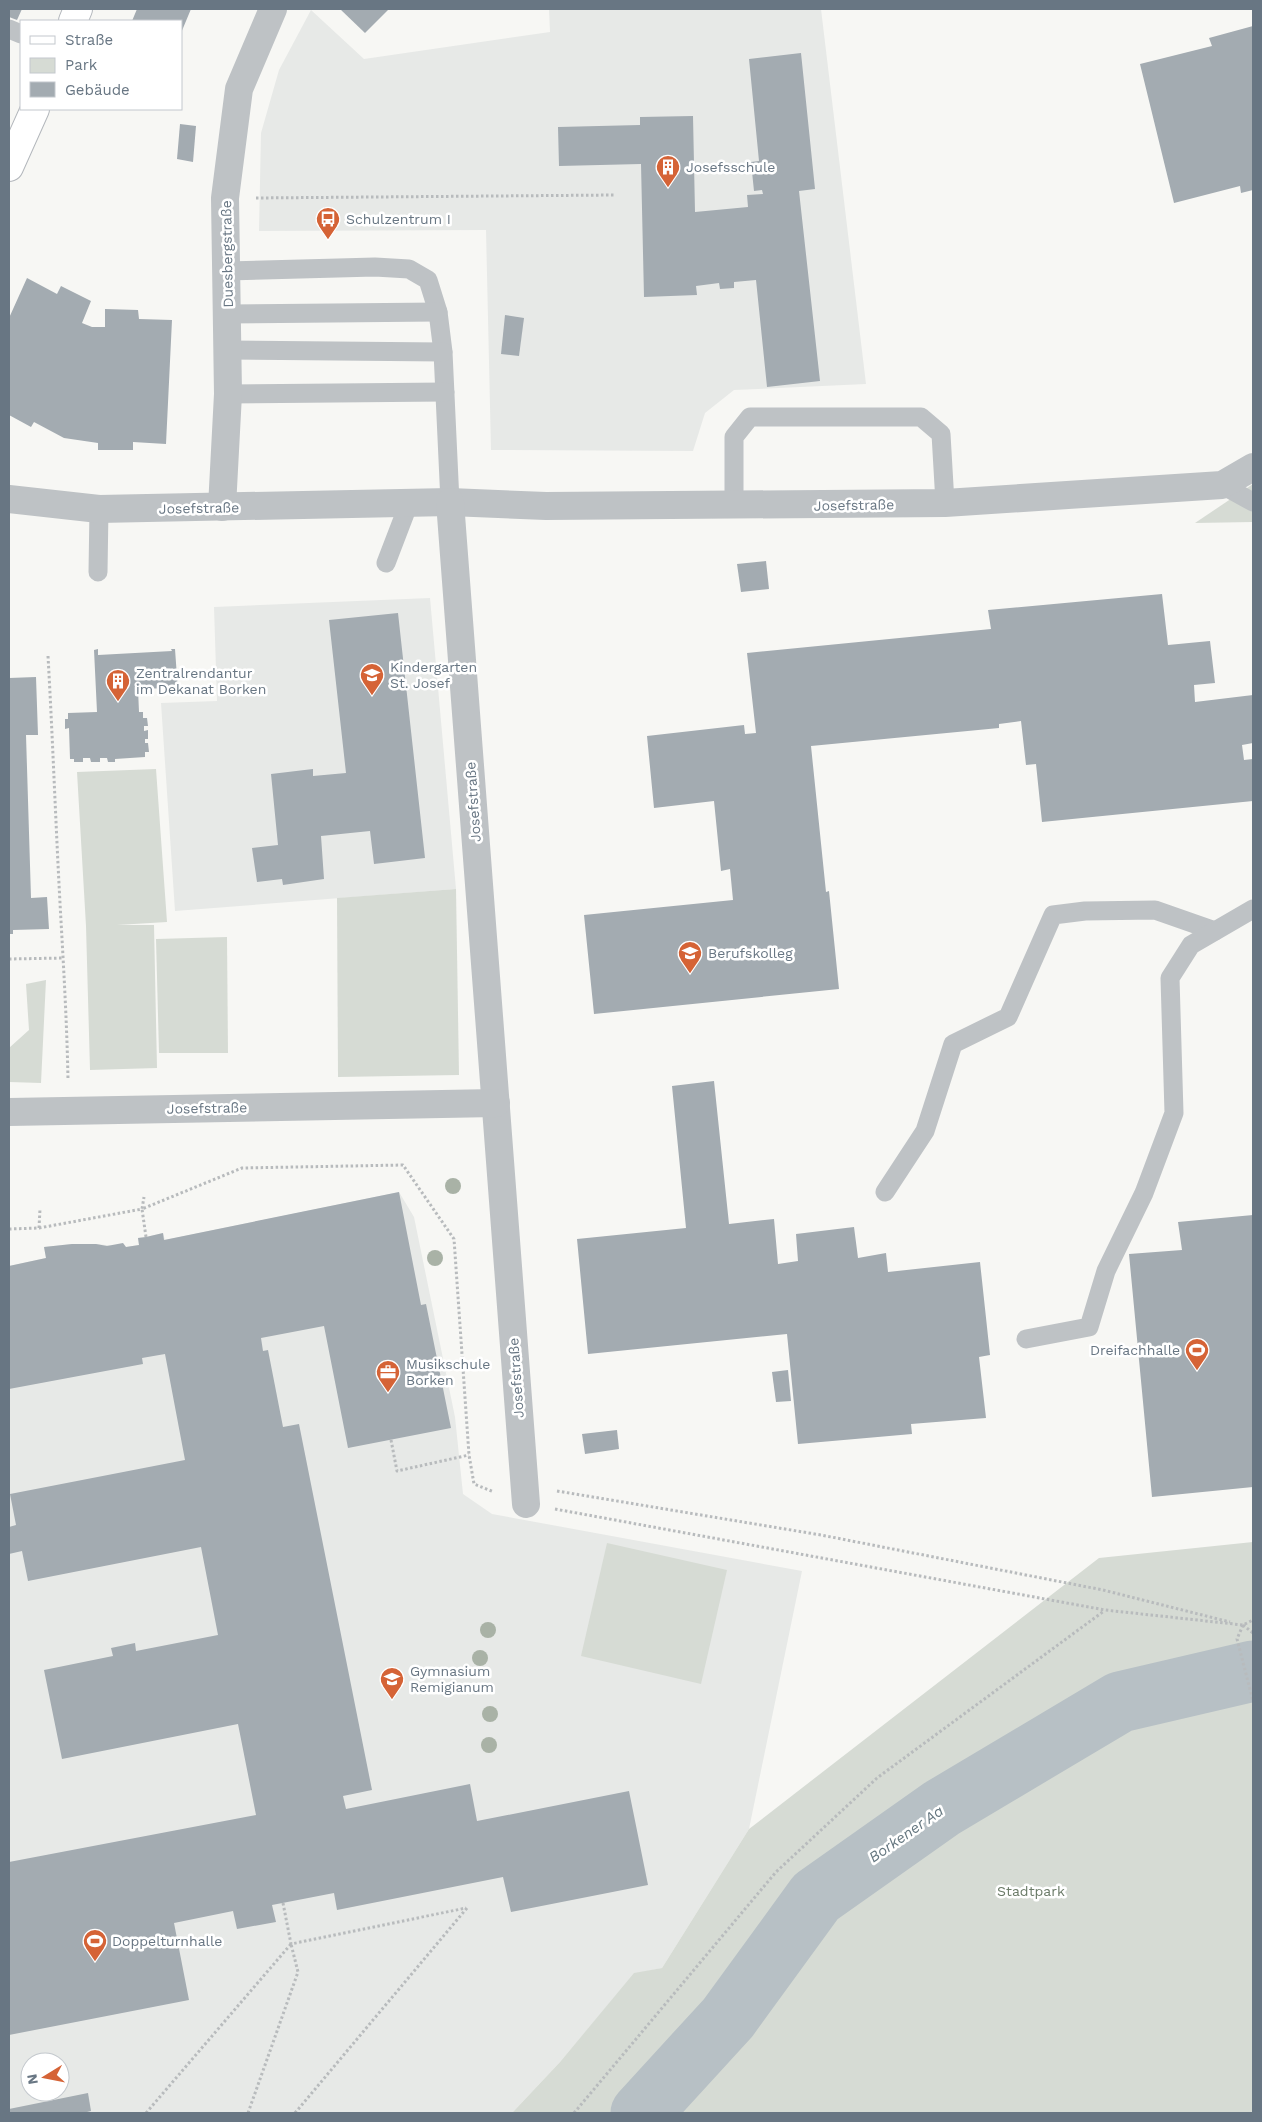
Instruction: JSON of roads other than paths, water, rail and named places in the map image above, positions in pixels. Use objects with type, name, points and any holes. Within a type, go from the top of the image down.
[{"type":"main road","points":[[9,167],[35,110]]},
{"type":"street","name":"Duesbergstraße","points":[[222,508],[228,394],[225,198],[239,89],[273,9]]},
{"type":"street","name":"Josefstraße","points":[[9,499],[99,509],[450,502],[546,506],[945,504],[1222,485],[1253,467]]},
{"type":"street","name":"Josefstraße","points":[[450,502],[525,1495]]},
{"type":"street","name":"Josefstraße","points":[[9,1112],[496,1103]]},
{"type":"lane","points":[[227,271],[375,267],[409,269],[428,280],[438,312],[443,352],[450,502]]},
{"type":"lane","points":[[228,314],[438,312]]},
{"type":"lane","points":[[228,350],[443,352]]},
{"type":"lane","points":[[228,394],[445,392]]},
{"type":"lane","points":[[734,506],[734,437],[750,417],[921,417],[941,434],[945,504]]},
{"type":"lane","points":[[1222,485],[1253,502]]},
{"type":"lane","points":[[386,563],[409,503]]},
{"type":"lane","points":[[98,572],[99,509]]},
{"type":"lane","points":[[1026,1338],[1089,1327],[1106,1271],[1144,1193],[1174,1113],[1170,978],[1191,945],[1253,909]]},
{"type":"lane","points":[[885,1192],[924,1131],[953,1044],[1008,1017],[1053,916],[1085,911],[1155,910],[1215,931]]},
{"type":"waterway","name":"Borkener Aa","points":[[641,2113],[728,2018],[816,1897],[942,1808],[1120,1702],[1253,1671]]},
{"type":"place","name":"Josefsschule","points":[[668,188]]},
{"type":"place","name":"Schulzentrum I","points":[[328,240]]},
{"type":"place","name":"Kindergarten St. Josef","points":[[372,696]]},
{"type":"place","name":"Zentralrendantur im Dekanat Borken","points":[[118,702]]},
{"type":"place","name":"Berufskolleg","points":[[690,974]]},
{"type":"place","name":"Dreifachhalle","points":[[1197,1371]]},
{"type":"place","name":"Musikschule Borken","points":[[388,1393]]},
{"type":"place","name":"Gymnasium Remigianum","points":[[392,1700]]},
{"type":"place","name":"Doppelturnhalle","points":[[95,1962]]},
{"type":"park label","name":"Stadtpark","points":[[1031,1891]]}]
